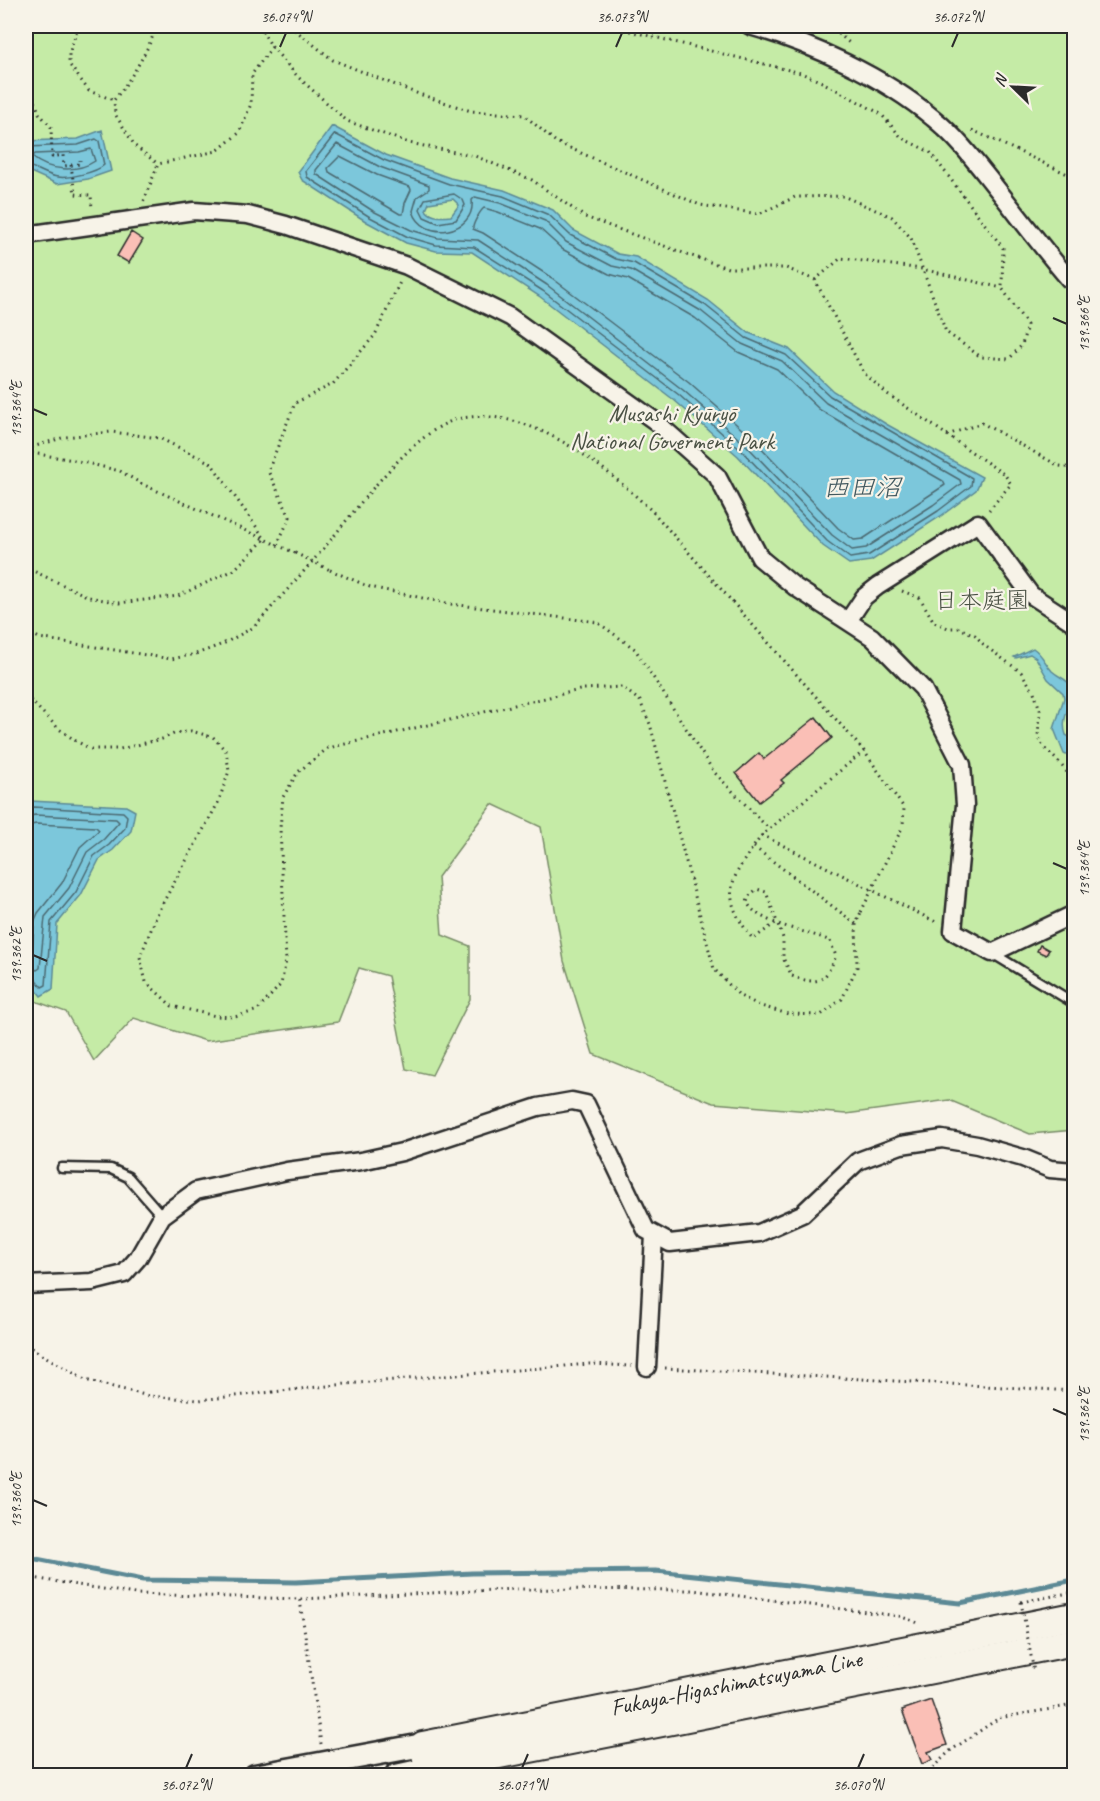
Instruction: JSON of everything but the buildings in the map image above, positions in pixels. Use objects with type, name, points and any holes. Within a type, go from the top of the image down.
[{"type":"main road","name":"Fukaya-Higashimatsuyama Line","points":[[423,1744],[1074,1616]]},
{"type":"main road","name":"Fukaya-Higashimatsuyama Line","points":[[429,1772],[1074,1642]]},
{"type":"main road","points":[[255,1776],[423,1744],[429,1772],[396,1776]]},
{"type":"street","points":[[750,26],[783,35],[850,65],[933,118],[967,151],[1057,266],[1074,282]]},
{"type":"street","points":[[26,235],[194,211],[248,215],[286,225],[407,266],[510,317],[655,421],[717,476],[760,558],[795,587],[872,637],[923,689],[962,765],[965,805],[953,931],[992,953],[1074,914]]},
{"type":"street","points":[[848,621],[864,597],[978,523],[1030,595],[1067,612],[1074,623]]},
{"type":"street","points":[[26,1285],[92,1282],[124,1274],[138,1258],[162,1216],[196,1191],[402,1152],[538,1107],[572,1101],[586,1104],[646,1230],[670,1243],[759,1233],[802,1214],[858,1161],[901,1145],[942,1139],[977,1145],[1023,1158],[1050,1169],[1074,1171]]},
{"type":"street","points":[[647,1367],[654,1235]]},
{"type":"lane","points":[[992,953],[1074,1003]]},
{"type":"lane","points":[[62,1168],[111,1169],[128,1178],[162,1216]]},
{"type":"path","points":[[75,26],[77,30],[69,54],[69,64],[89,91],[114,100]]},
{"type":"path","points":[[157,26],[148,49],[133,76],[114,100],[115,114],[135,146],[158,164],[217,152],[239,133],[251,104],[252,74],[272,47]]},
{"type":"path","points":[[259,26],[272,47],[298,77],[347,121],[410,143],[475,156],[532,180],[585,217],[708,262],[728,268],[786,268],[815,280],[864,373],[886,393],[1005,475],[1011,484],[978,523]]},
{"type":"path","points":[[290,26],[333,60],[412,92],[471,111],[524,115],[556,142],[700,205],[759,214],[795,197],[843,196],[892,217],[911,238],[946,332],[981,357],[1009,358],[1022,345],[1027,325],[1002,288],[1003,248],[930,152],[902,138],[881,114],[822,81],[801,73],[609,26]]},
{"type":"path","points":[[26,73],[39,113],[51,127],[52,157],[63,156],[64,166],[80,164],[80,160]]},
{"type":"path","points":[[968,128],[1074,177]]},
{"type":"path","points":[[137,218],[158,164]]},
{"type":"path","points":[[71,165],[75,194],[90,195],[94,225]]},
{"type":"path","points":[[815,280],[841,258],[922,269],[1002,288]]},
{"type":"path","points":[[277,545],[290,518],[268,471],[295,403],[333,384],[375,335],[407,266]]},
{"type":"path","points":[[26,631],[39,638],[171,659],[196,654],[223,644],[254,627],[403,455],[436,429],[461,418],[490,418],[521,423],[576,450],[628,488],[659,519],[864,751],[904,808],[903,826],[856,924],[857,967],[842,999],[821,1015],[788,1014],[761,1006],[740,996],[714,969],[650,724],[640,701],[622,687],[584,689],[328,748],[298,772],[283,797],[280,828],[286,961],[281,984],[258,1010],[235,1017],[216,1016],[171,1006],[146,982],[140,957],[159,910],[218,803],[229,771],[226,751],[213,737],[191,731],[120,749],[91,749],[59,729],[26,696]]},
{"type":"path","points":[[947,435],[982,423],[1059,466],[1074,468]]},
{"type":"path","points":[[26,451],[65,437],[111,432],[159,438],[211,463],[265,539]]},
{"type":"path","points":[[26,451],[120,471],[142,484],[370,587],[451,604],[597,622],[635,649],[714,772],[769,829]]},
{"type":"path","points":[[26,564],[29,569],[88,597],[119,603],[178,596],[234,570],[265,539]]},
{"type":"path","points":[[884,583],[920,598],[934,622],[948,628],[959,628],[975,635],[985,646],[1021,672],[1034,692],[1040,710],[1038,736],[1045,750],[1058,760],[1074,781]]},
{"type":"path","points":[[777,922],[753,939],[732,905],[732,882],[738,868],[762,835],[864,751]]},
{"type":"path","points":[[762,835],[953,931]]},
{"type":"path","points":[[753,847],[856,924]]},
{"type":"path","points":[[777,922],[751,909],[747,902],[749,896],[757,890],[766,892],[777,922],[783,938],[783,958],[792,976],[808,982],[819,981],[829,973],[836,956],[830,940],[777,922]]},
{"type":"path","points":[[26,1345],[85,1380],[149,1396],[199,1400],[346,1384],[590,1364],[1074,1391]]},
{"type":"path","points":[[26,1578],[135,1594],[300,1599],[517,1589],[692,1590],[899,1616],[927,1626]]},
{"type":"path","points":[[1034,1672],[1021,1602],[1074,1592]]},
{"type":"path","points":[[300,1599],[321,1749]]},
{"type":"path","points":[[924,1776],[950,1750],[999,1718],[1074,1705]]},
{"type":"green space","name":"Musashi Kyūryō National Goverment Park","points":[[26,26],[1074,26],[1074,1130],[1030,1134],[949,1100],[846,1114],[713,1103],[593,1054],[564,961],[541,827],[492,804],[438,877],[442,935],[470,946],[470,999],[432,1075],[406,1069],[388,976],[359,968],[338,1022],[206,1041],[134,1018],[94,1061],[66,1012],[35,1001],[26,1003]]},
{"type":"water","name":"西田沼","points":[[332,126],[386,155],[450,178],[504,190],[553,210],[573,230],[618,254],[636,257],[708,300],[749,333],[789,349],[833,391],[886,424],[982,477],[976,490],[941,516],[871,561],[849,564],[823,546],[738,456],[674,400],[539,296],[472,252],[436,251],[406,243],[367,222],[302,180],[298,172]],"holes":[[[453,199],[459,205],[451,216],[434,216],[426,210],[429,203]]]},
{"type":"water","points":[[102,130],[111,171],[88,179],[57,184],[26,170],[26,141],[78,139]]},
{"type":"water","points":[[1033,648],[1052,671],[1074,690],[1064,729],[1066,735],[1074,740],[1074,759],[1064,754],[1054,729],[1064,698],[1063,693],[1048,679],[1036,658],[1030,654],[1014,657]]},
{"type":"water","points":[[30,801],[126,806],[135,811],[131,831],[113,850],[99,860],[81,895],[57,924],[53,989],[41,996],[26,977],[26,805]]},
{"type":"waterway","points":[[26,1557],[143,1580],[296,1582],[472,1573],[656,1571],[960,1603],[1074,1580]]},
{"type":"park label","name":"日本庭園","points":[[982,600]]}]
